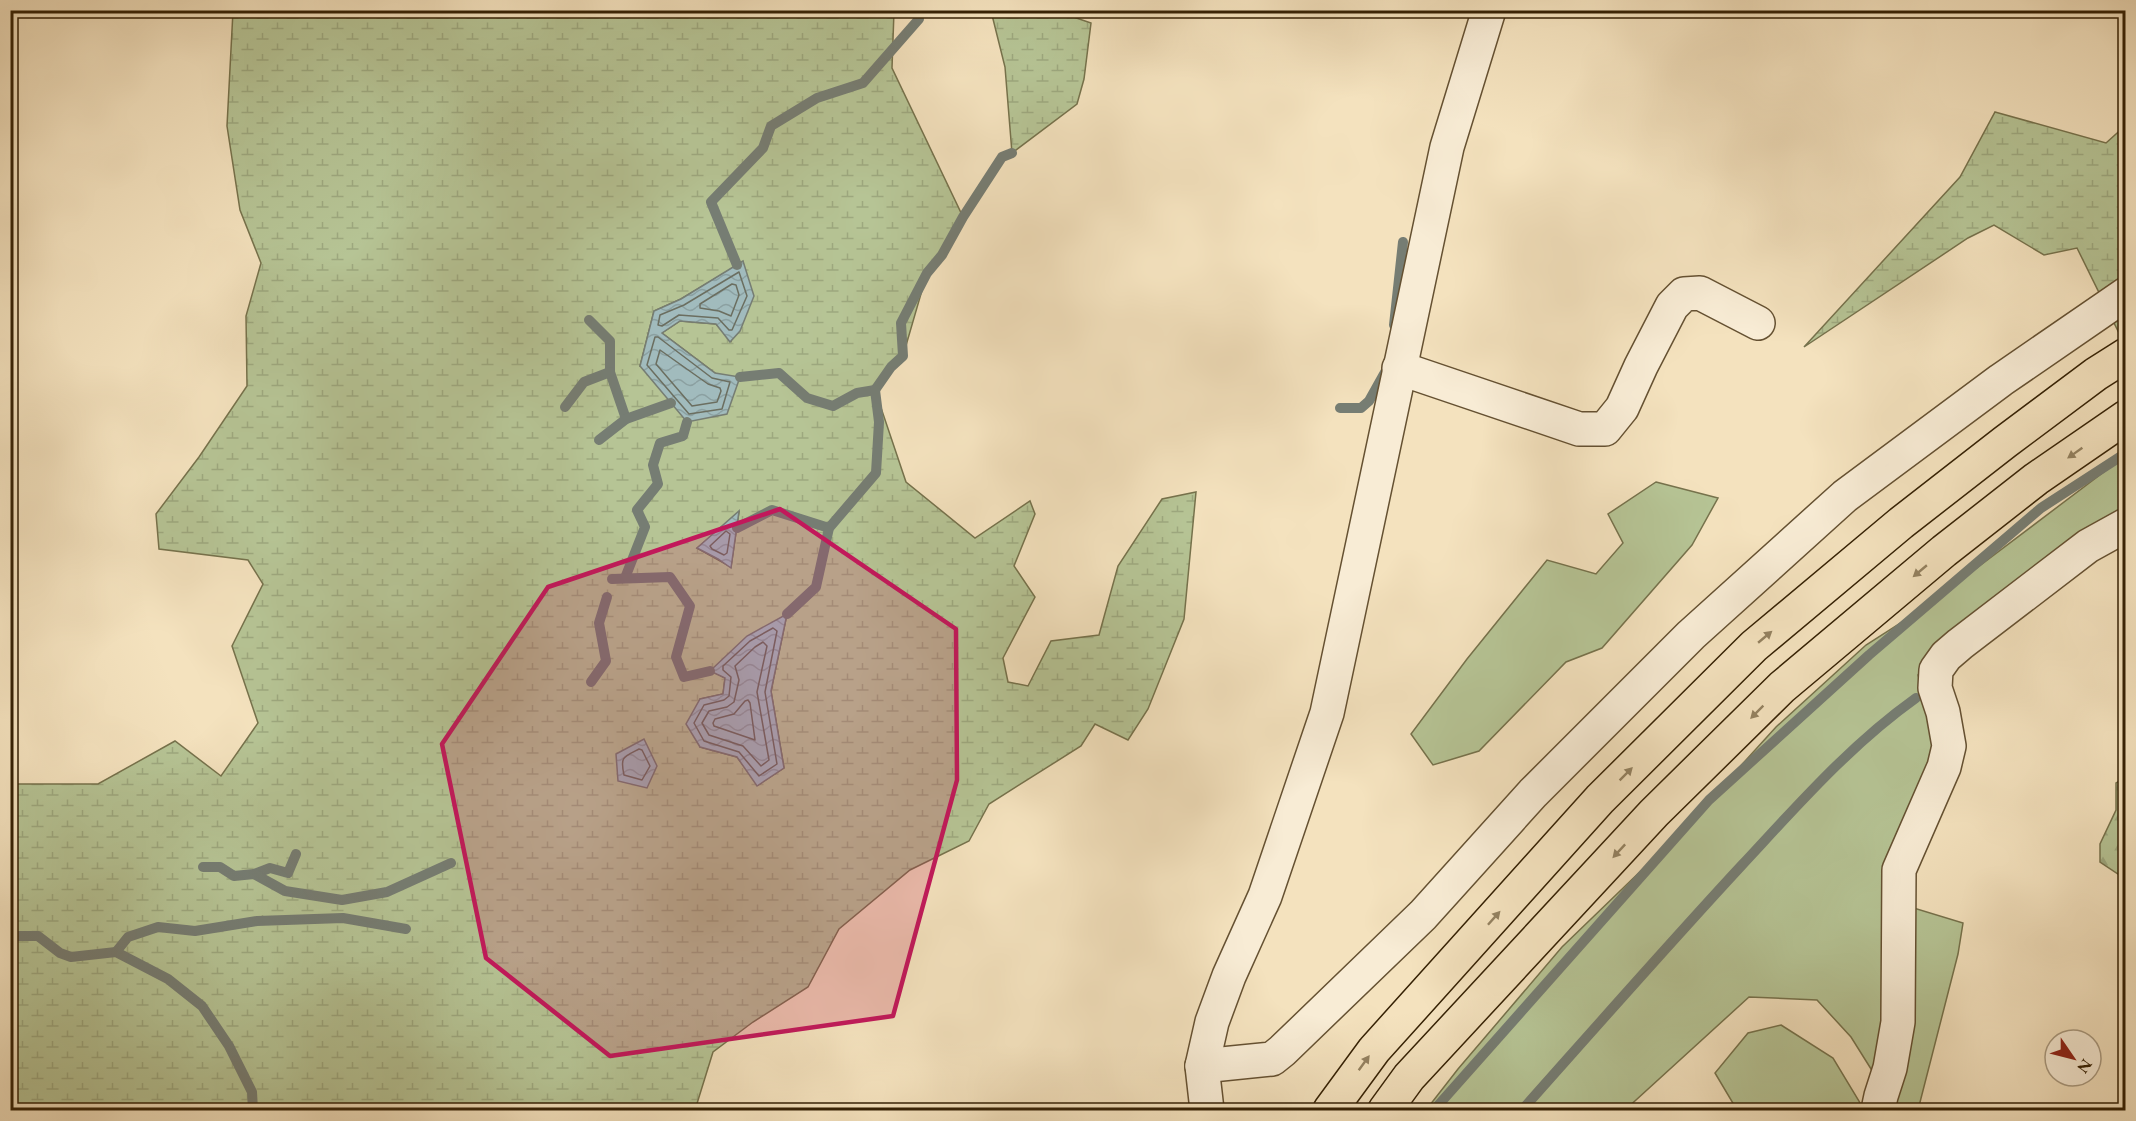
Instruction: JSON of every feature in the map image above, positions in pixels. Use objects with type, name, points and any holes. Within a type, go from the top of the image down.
[{"type":"highway","points":[[1330,1110],[1374,1050],[1600,799],[1754,646],[1901,523],[2096,374],[2126,355]]},
{"type":"highway","points":[[1384,1110],[1408,1077],[1637,831],[1782,687],[1944,551],[2037,479],[2124,418]]},
{"type":"street","points":[[1207,1110],[1202,1066],[1212,1022],[1243,942],[1265,896],[1327,713],[1447,147],[1489,10]]},
{"type":"street","points":[[1399,368],[1579,429],[1605,429],[1622,408],[1672,306],[1684,294],[1700,293],[1758,323]]},
{"type":"street","points":[[1202,1066],[1272,1059],[1282,1052],[1423,915],[1533,794],[1691,635],[1845,496],[2001,380],[2126,294]]},
{"type":"street","points":[[1878,1110],[1890,1068],[1898,1022],[1899,870],[1944,767],[1949,746],[1943,712],[1935,688],[1936,670],[1946,656],[2088,546],[2126,525]]},
{"type":"highlighted area","points":[[780,509],[956,629],[957,780],[893,1016],[610,1056],[486,958],[442,744],[548,587]]},
{"type":"green space","points":[[233,11],[894,11],[892,68],[963,217],[927,273],[903,356],[875,390],[906,482],[975,538],[1030,501],[1035,514],[1014,566],[1035,597],[1003,658],[1008,682],[1028,686],[1051,641],[1099,635],[1118,566],[1162,499],[1196,492],[1184,619],[1148,709],[1128,740],[1095,724],[1081,746],[989,804],[969,841],[910,870],[839,929],[808,987],[753,1022],[713,1052],[695,1110],[11,1110],[10,784],[98,784],[175,741],[221,776],[258,723],[232,646],[263,584],[248,560],[159,549],[156,514],[199,457],[247,386],[246,316],[261,263],[240,210],[227,126]],"holes":[[[743,262],[731,341],[716,324],[680,321],[662,333],[715,373],[640,366],[654,311],[681,299]],[[739,512],[731,567],[697,548]],[[787,614],[771,691],[784,768],[758,785],[737,757],[700,747],[700,699],[723,694],[725,678],[711,670]]]},
{"type":"green space","points":[[991,11],[1056,11],[1091,23],[1084,79],[1077,104],[1012,153],[1005,67]]},
{"type":"green space","points":[[1995,112],[2106,143],[2125,126],[2125,328],[2119,333],[2077,248],[2044,255],[1994,225],[1968,238],[1804,347],[1960,177]]},
{"type":"green space","points":[[2125,456],[2125,514],[1949,633],[1918,675],[1936,745],[1910,860],[1907,906],[1963,923],[1958,954],[1918,1110],[1892,1110],[1893,1104],[1851,1037],[1817,1000],[1749,997],[1625,1110],[1426,1110],[1562,947],[1677,836],[1776,727],[1866,645],[1921,610]]},
{"type":"green space","points":[[1656,482],[1718,498],[1692,545],[1602,648],[1566,662],[1479,751],[1433,765],[1411,734],[1467,659],[1547,560],[1596,574],[1623,543],[1608,514]]},
{"type":"green space","points":[[2125,778],[2125,877],[2100,862],[2100,844],[2116,810],[2116,783]]},
{"type":"green space","points":[[1781,1025],[1833,1058],[1862,1106],[1861,1110],[1737,1110],[1715,1073],[1748,1033]]},
{"type":"water","points":[[743,261],[754,296],[740,331],[730,342],[716,324],[680,321],[662,333],[715,373],[740,377],[727,414],[687,422],[640,366],[654,311],[681,299]]},
{"type":"water","points":[[739,511],[731,568],[697,548]]},
{"type":"water","points":[[787,614],[771,691],[784,768],[757,786],[737,757],[700,747],[686,724],[700,699],[723,694],[725,678],[710,671],[747,636]]},
{"type":"water","points":[[644,739],[657,766],[647,788],[618,781],[616,754]]},
{"type":"waterway","points":[[737,265],[711,202],[763,148],[771,126],[817,98],[863,83],[919,19]]},
{"type":"waterway","points":[[740,377],[779,373],[807,398],[833,406],[857,393],[875,390],[891,367],[903,356],[901,323],[927,273],[942,255],[963,217],[1002,157],[1012,153]]},
{"type":"waterway","points":[[1394,325],[1403,242]]},
{"type":"waterway","points":[[589,320],[610,341],[610,372],[626,419]]},
{"type":"waterway","points":[[1340,408],[1361,408],[1369,401],[1388,367]]},
{"type":"waterway","points":[[565,407],[584,382],[610,372]]},
{"type":"waterway","points":[[787,614],[816,587],[829,528],[876,473],[879,422],[875,390]]},
{"type":"waterway","points":[[599,440],[626,419],[671,403]]},
{"type":"waterway","points":[[625,578],[645,527],[637,510],[658,484],[653,465],[660,443],[683,436],[687,422]]},
{"type":"waterway","points":[[1434,1110],[1709,800],[1869,655],[2041,508],[2126,453]]},
{"type":"waterway","points":[[737,528],[772,510],[829,528]]},
{"type":"waterway","points":[[612,579],[670,577],[690,606],[676,657],[684,677],[710,671]]},
{"type":"waterway","points":[[591,682],[606,661],[599,623],[607,597]]},
{"type":"waterway","points":[[1522,1110],[1686,926],[1804,799],[1846,756],[1916,698]]},
{"type":"waterway","points":[[203,867],[220,867],[234,876],[254,874],[270,868],[288,873],[296,854]]},
{"type":"waterway","points":[[254,874],[285,891],[342,900],[387,892],[451,863]]},
{"type":"waterway","points":[[116,952],[128,937],[158,927],[195,931],[257,921],[343,918],[406,929]]},
{"type":"waterway","points":[[17,936],[38,936],[60,953],[71,957],[116,952],[168,979],[202,1006],[229,1046],[252,1092],[253,1110]]}]
